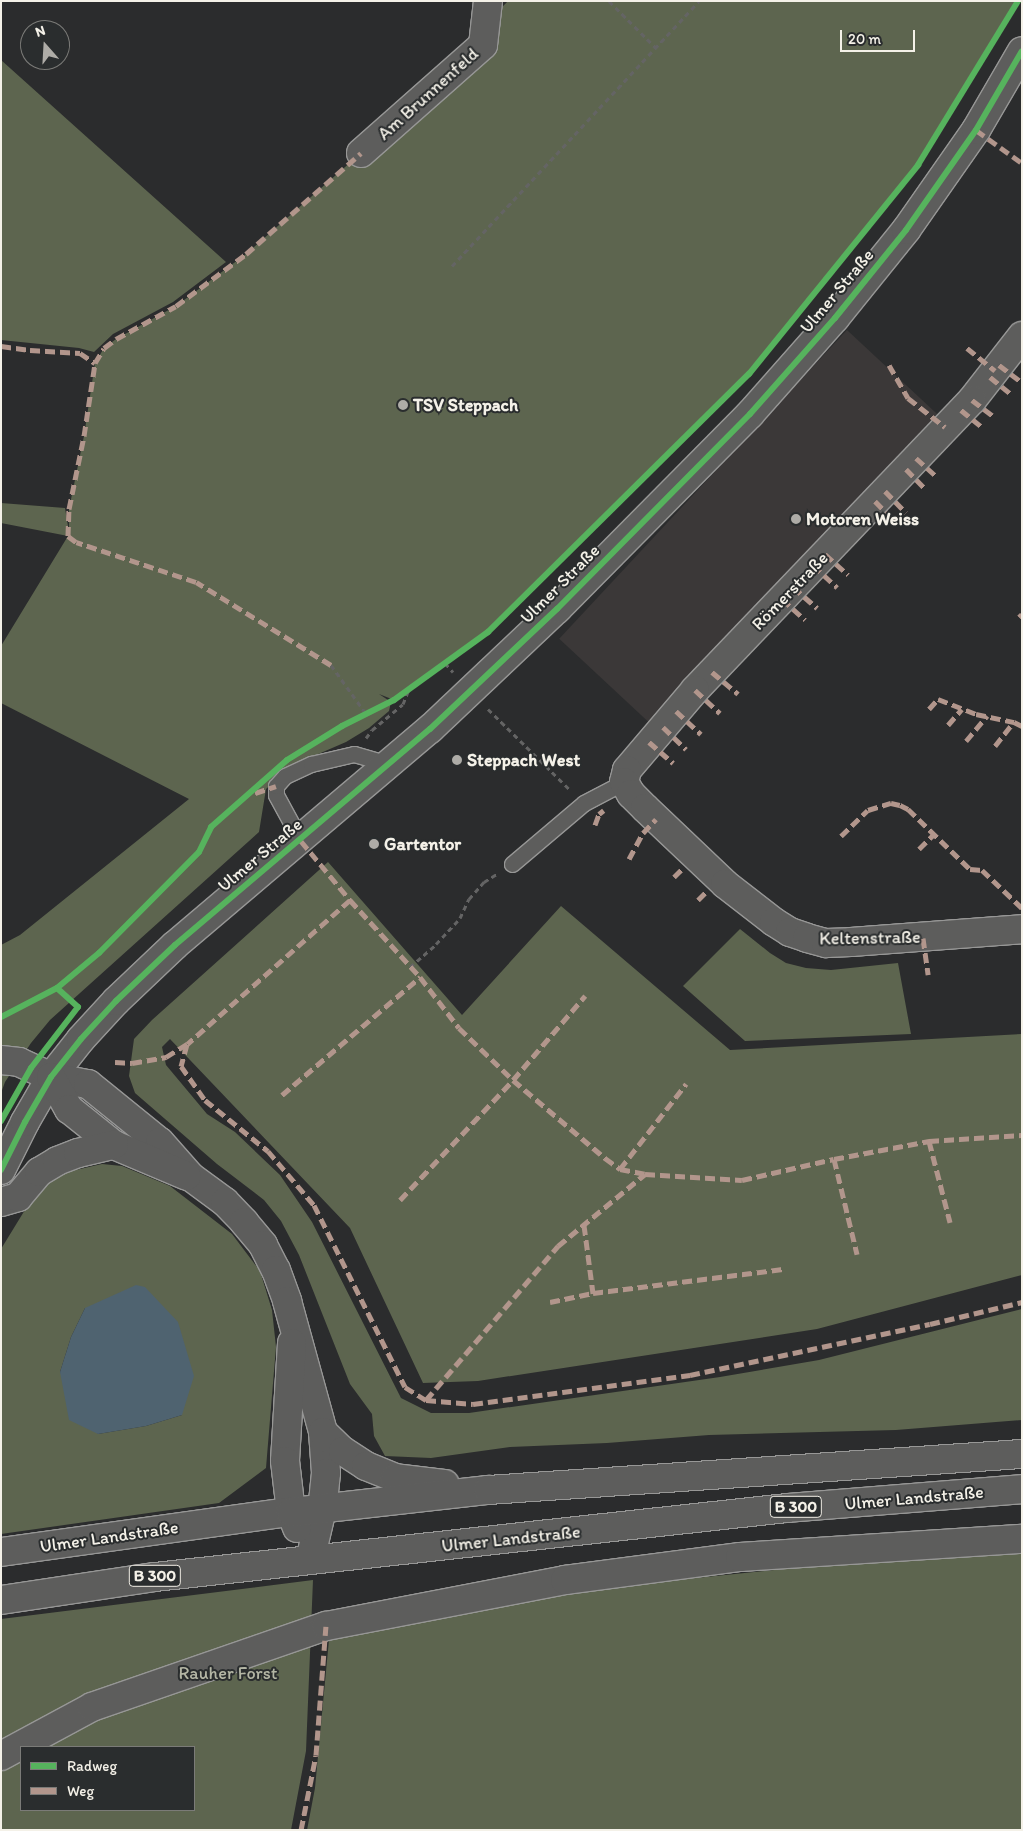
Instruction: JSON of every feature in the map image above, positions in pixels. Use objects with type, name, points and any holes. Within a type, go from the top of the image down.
[{"type":"street","name":"Am Brunnenfeld","points":[[362,153],[483,45],[488,1]]},
{"type":"street","name":"Ulmer Straße","points":[[1,1170],[25,1122],[41,1072],[81,1039],[175,945],[301,841],[430,729],[557,610],[750,414],[835,318],[906,230],[976,130],[1022,51]]},
{"type":"street","name":"Römerstraße","points":[[624,782],[627,770],[695,690],[972,400],[1022,336]]},
{"type":"street","name":"Keltenstraße","points":[[624,782],[631,794],[725,884],[756,910],[790,932],[826,943],[1022,929]]},
{"type":"street","points":[[1,1060],[18,1062],[41,1072],[88,1084],[160,1142],[191,1177],[225,1202],[263,1245],[276,1270],[323,1432],[326,1473],[322,1509],[310,1560]]},
{"type":"street","points":[[41,1072],[69,1109],[114,1146],[191,1177]]},
{"type":"street","points":[[1,1202],[18,1196],[39,1172],[58,1161],[78,1153],[114,1146]]},
{"type":"street","points":[[294,1329],[285,1461],[291,1512],[310,1560]]},
{"type":"street","points":[[323,1432],[343,1451],[366,1466],[394,1478],[488,1490]]},
{"type":"street","name":"Ulmer Landstraße","points":[[1,1552],[291,1512],[488,1490],[1022,1454]]},
{"type":"street","name":"Ulmer Landstraße","points":[[1,1600],[155,1576],[787,1508],[1022,1489]]},
{"type":"street","points":[[1,1756],[92,1707],[326,1626],[565,1580],[740,1557],[1022,1539]]},
{"type":"lane","points":[[301,841],[276,795],[276,786],[285,776],[311,764],[354,754],[388,764]]},
{"type":"lane","points":[[512,864],[584,803],[624,782]]},
{"type":"path","points":[[609,1],[656,48]]},
{"type":"path","points":[[452,266],[699,1]]},
{"type":"path","points":[[445,663],[584,803]]},
{"type":"path","points":[[330,665],[368,715]]},
{"type":"path","points":[[410,967],[436,944],[460,918],[469,899],[484,882],[512,864]]},
{"type":"shaded area","points":[[847,330],[949,425],[661,733],[559,639]]},
{"type":"green space","name":"TSV Steppach","points":[[508,1],[1018,1],[918,165],[749,374],[488,632],[394,700],[379,694],[391,702],[389,711],[369,728],[346,742],[293,765],[266,789],[259,832],[50,1020],[31,1043],[5,1082],[1,1093],[1,945],[20,935],[189,799],[1,703],[1,646],[68,536],[1,523],[1,503],[65,508],[69,532],[69,509],[84,436],[95,363],[104,348],[116,339],[176,306],[246,254],[361,153]]},
{"type":"green space","points":[[1,60],[226,262],[173,302],[113,334],[94,352],[79,348],[1,340]]},
{"type":"green space","points":[[328,862],[462,1015],[561,906],[730,1050],[1022,1034],[1022,1275],[817,1329],[478,1381],[423,1383],[350,1228],[170,1039],[162,1047],[166,1065],[207,1114],[235,1132],[280,1175],[312,1222],[401,1398],[431,1413],[469,1413],[720,1377],[819,1360],[1022,1309],[1022,1420],[896,1430],[709,1435],[607,1443],[510,1447],[431,1458],[385,1456],[374,1436],[372,1414],[350,1384],[299,1255],[281,1221],[264,1200],[217,1164],[135,1093],[129,1076],[134,1039],[152,1020]]},
{"type":"green space","points":[[740,929],[786,963],[806,968],[831,970],[898,963],[911,1034],[745,1041],[683,986]]},
{"type":"green space","points":[[102,1164],[122,1166],[170,1186],[232,1234],[260,1271],[272,1310],[276,1347],[266,1468],[219,1503],[1,1534],[1,1249],[39,1187],[67,1172]],"holes":[[[85,1308],[182,1415],[146,1426],[98,1434],[60,1372],[71,1337]]]},
{"type":"green space","points":[[1022,1551],[1022,1830],[307,1830],[315,1788],[330,1629],[657,1582],[832,1564]]},
{"type":"green space","name":"Rauher Forst","points":[[313,1580],[306,1751],[291,1830],[1,1830],[1,1619]]},
{"type":"water","points":[[136,1285],[145,1287],[178,1322],[194,1376],[182,1415],[146,1426],[98,1434],[69,1420],[60,1372],[71,1337],[85,1308]]},
{"type":"marked path","points":[[976,130],[1022,163]]},
{"type":"marked path","points":[[331,665],[196,582],[76,542],[68,536],[69,509],[84,436],[95,363],[104,348],[116,339],[176,306],[246,254],[361,153]]},
{"type":"marked path","points":[[1,346],[80,353],[95,363]]},
{"type":"marked path","points":[[967,348],[995,371]]},
{"type":"marked path","points":[[889,365],[908,398],[945,427]]},
{"type":"marked path","points":[[999,365],[1020,381]]},
{"type":"marked path","points":[[990,377],[1010,393]]},
{"type":"marked path","points":[[972,400],[993,416]]},
{"type":"marked path","points":[[961,410],[983,428]]},
{"type":"marked path","points":[[916,458],[937,477]]},
{"type":"marked path","points":[[906,469],[926,490]]},
{"type":"marked path","points":[[885,491],[906,513]]},
{"type":"marked path","points":[[875,501],[896,523]]},
{"type":"marked path","points":[[825,554],[848,575]]},
{"type":"marked path","points":[[813,565],[837,587]]},
{"type":"marked path","points":[[793,587],[817,608]]},
{"type":"marked path","points":[[782,599],[805,620]]},
{"type":"marked path","points":[[1019,617],[1022,614]]},
{"type":"marked path","points":[[712,672],[738,694]]},
{"type":"marked path","points":[[695,690],[720,713]]},
{"type":"marked path","points":[[929,709],[938,699],[976,714],[1014,722],[1022,726]]},
{"type":"marked path","points":[[948,725],[962,709]]},
{"type":"marked path","points":[[676,711],[701,734]]},
{"type":"marked path","points":[[966,741],[987,716]]},
{"type":"marked path","points":[[995,746],[1014,722]]},
{"type":"marked path","points":[[663,727],[686,749]]},
{"type":"marked path","points":[[649,742],[673,763]]},
{"type":"marked path","points":[[255,793],[276,786]]},
{"type":"marked path","points":[[841,836],[868,810],[891,803],[900,805],[908,809],[970,869],[982,870],[1022,908]]},
{"type":"marked path","points":[[595,825],[599,814],[604,810]]},
{"type":"marked path","points":[[629,859],[643,833],[656,819]]},
{"type":"marked path","points":[[919,849],[934,834]]},
{"type":"marked path","points":[[301,841],[350,900],[187,1044],[181,1066],[205,1100],[268,1151],[314,1205],[405,1387],[426,1400],[473,1404],[690,1375],[930,1324],[1022,1302]]},
{"type":"marked path","points":[[674,877],[682,869]]},
{"type":"marked path","points":[[698,900],[707,891]]},
{"type":"marked path","points":[[350,900],[420,977],[459,1028],[513,1080],[620,1169],[645,1174]]},
{"type":"marked path","points":[[923,938],[928,975]]},
{"type":"marked path","points":[[282,1095],[420,977]]},
{"type":"marked path","points":[[400,1200],[513,1080],[585,996]]},
{"type":"marked path","points":[[115,1062],[132,1063],[166,1057],[187,1044]]},
{"type":"marked path","points":[[620,1169],[686,1084]]},
{"type":"marked path","points":[[426,1400],[558,1246],[645,1174],[742,1180],[834,1159],[929,1141],[1022,1135]]},
{"type":"marked path","points":[[929,1141],[950,1222]]},
{"type":"marked path","points":[[834,1159],[857,1254]]},
{"type":"marked path","points":[[584,1225],[593,1293]]},
{"type":"marked path","points":[[550,1302],[593,1293],[784,1269]]},
{"type":"marked path","points":[[301,1830],[316,1755],[326,1626]]},
{"type":"cycle path","points":[[1,1017],[57,988],[99,953],[199,852],[211,827],[287,760],[342,726],[394,700],[488,632],[749,374],[918,165],[1018,1]]},
{"type":"cycle path","points":[[1,1170],[25,1122],[51,1077],[81,1039],[116,1001],[175,945],[430,729],[557,609],[750,414],[835,318],[906,230],[976,130],[1022,51]]},
{"type":"cycle path","points":[[1,1121],[31,1068],[78,1007],[57,988]]},
{"type":"place","name":"TSV Steppach","points":[[403,405]]},
{"type":"place","name":"Motoren Weiss","points":[[796,519]]},
{"type":"place","name":"Steppach West","points":[[457,760]]},
{"type":"place","name":"Gartentor","points":[[374,844]]}]
